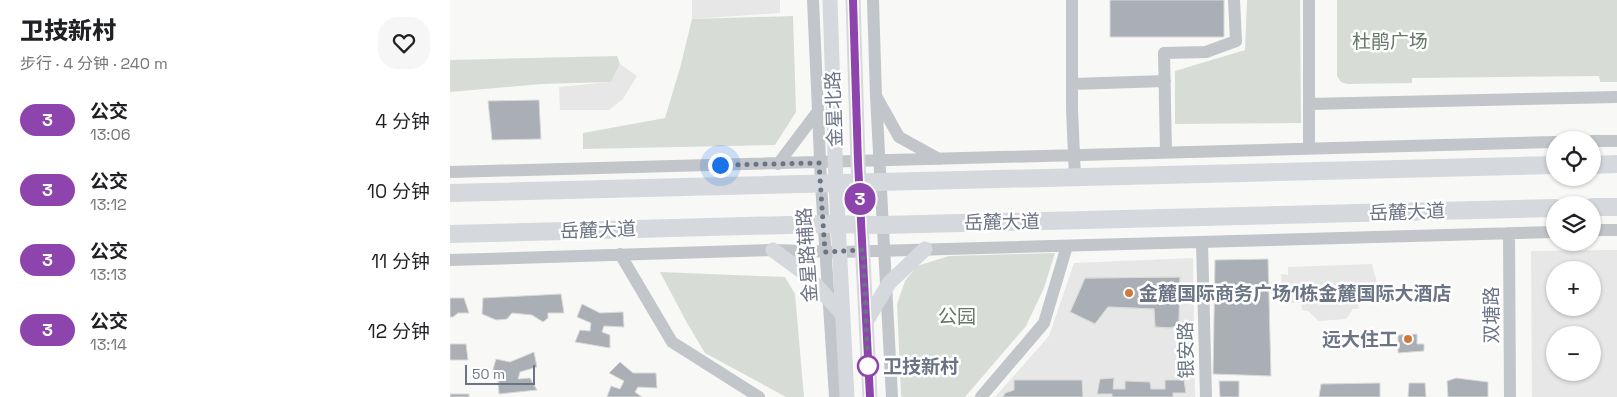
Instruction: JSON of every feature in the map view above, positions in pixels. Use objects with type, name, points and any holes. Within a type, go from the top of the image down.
[{"type":"highway","points":[[1601,165],[1617,164]]},
{"type":"highway","points":[[450,194],[1546,165]]},
{"type":"highway","points":[[1601,207],[1617,207]]},
{"type":"highway","name":"岳麓大道","points":[[450,234],[1546,208]]},
{"type":"main road","name":"金星北路","points":[[830,0],[835,163],[828,184],[833,252],[843,315],[847,397]]},
{"type":"main road","name":"金星北路","points":[[853,0],[858,162],[870,397]]},
{"type":"main road","points":[[866,322],[889,283],[925,249]]},
{"type":"main road","points":[[773,250],[807,275],[843,315]]},
{"type":"street","name":"金星路辅路","points":[[813,0],[819,163],[828,184]]},
{"type":"street","points":[[873,0],[876,96],[892,397]]},
{"type":"street","points":[[1072,0],[1075,178]]},
{"type":"street","points":[[1166,152],[1164,53],[1206,52],[1236,41],[1234,0]]},
{"type":"street","points":[[1309,0],[1310,148]]},
{"type":"street","points":[[1072,84],[1165,81]]},
{"type":"street","points":[[876,96],[899,137],[939,159]]},
{"type":"street","points":[[1309,104],[1617,97]]},
{"type":"street","points":[[778,164],[818,111]]},
{"type":"street","points":[[1601,141],[1617,141]]},
{"type":"street","points":[[450,172],[1546,142]]},
{"type":"street","points":[[1601,230],[1617,230]]},
{"type":"street","points":[[450,260],[773,250],[833,252],[1546,232]]},
{"type":"street","name":"双塘路","points":[[1509,233],[1510,397]]},
{"type":"street","name":"银安路","points":[[1202,242],[1206,397]]},
{"type":"street","points":[[981,397],[1044,323],[1067,246]]},
{"type":"street","name":"金星路辅路","points":[[833,252],[829,299],[835,397]]},
{"type":"street","points":[[620,254],[672,342],[759,397]]},
{"type":"shaded area","points":[[692,0],[780,0],[780,13],[692,19]]},
{"type":"shaded area","points":[[620,64],[637,76],[623,99],[609,110],[560,110],[559,87],[611,82]]},
{"type":"shaded area","points":[[1617,250],[1617,397],[1532,397],[1531,251]]},
{"type":"shaded area","points":[[1193,258],[1195,397],[995,397],[1049,336],[1074,263]]},
{"type":"shaded area","points":[[1372,264],[1380,301],[1358,301],[1359,309],[1353,309],[1346,319],[1319,321],[1308,311],[1302,310],[1301,303],[1287,303],[1288,292],[1282,291],[1281,274],[1288,275],[1288,267]]},
{"type":"green space","points":[[1247,0],[1300,0],[1301,123],[1175,124],[1175,71],[1245,50]]},
{"type":"green space","name":"杜鹃广场","points":[[1337,0],[1617,0],[1617,82],[1600,82],[1599,76],[1412,78],[1412,83],[1347,84],[1341,82],[1337,76]]},
{"type":"green space","points":[[793,16],[796,112],[775,145],[583,149],[583,133],[665,118],[692,19]]},
{"type":"green space","points":[[617,56],[620,64],[611,82],[542,84],[450,92],[450,60]]},
{"type":"green space","name":"公园","points":[[1055,253],[1044,288],[1026,326],[965,397],[902,397],[897,304],[905,281],[917,266],[949,256]]},
{"type":"green space","points":[[660,272],[785,277],[795,294],[804,397],[786,397],[705,353]]},
{"type":"building","points":[[1110,0],[1224,0],[1224,37],[1110,37]]},
{"type":"building","points":[[539,100],[541,139],[492,140],[488,101]]},
{"type":"building","points":[[1268,259],[1271,376],[1213,374],[1215,260]]},
{"type":"building","name":"金麓国际商务广场1栋金麓国际大酒店","points":[[1180,277],[1179,325],[1171,328],[1155,327],[1154,309],[1108,307],[1095,324],[1070,312],[1085,278]]},
{"type":"building","name":"金麓国际商务广场1栋金麓国际大酒店","points":[[1180,277],[1179,325],[1171,328],[1155,327],[1154,309],[1108,307],[1095,324],[1070,312],[1085,278]]},
{"type":"building","points":[[561,294],[564,313],[548,313],[548,318],[543,322],[532,315],[512,313],[507,319],[496,320],[482,314],[483,298]]},
{"type":"building","points":[[450,298],[464,298],[469,313],[458,313],[450,317]]},
{"type":"building","points":[[582,304],[600,313],[623,312],[624,327],[604,326],[602,332],[610,335],[610,348],[575,342],[580,330],[590,331],[591,323],[577,317]]},
{"type":"building","name":"远大住工","points":[[1417,334],[1417,344],[1424,344],[1424,351],[1398,353],[1398,335]]},
{"type":"building","points":[[450,344],[466,344],[468,360],[450,360]]},
{"type":"building","points":[[534,352],[537,367],[520,372],[518,379],[530,378],[537,390],[499,394],[498,381],[506,380],[505,373],[492,373],[496,359],[510,362]]},
{"type":"building","points":[[620,362],[633,373],[656,373],[657,388],[638,387],[635,392],[642,397],[607,397],[611,386],[620,389],[624,381],[609,373]]},
{"type":"building","points":[[1114,378],[1113,389],[1125,389],[1125,381],[1150,382],[1151,389],[1165,389],[1165,380],[1184,380],[1186,393],[1173,393],[1173,397],[1112,397],[1112,394],[1097,394],[1100,379]]},
{"type":"building","points":[[1456,378],[1488,382],[1488,397],[1448,397],[1447,381]]},
{"type":"building","points":[[1014,380],[1082,380],[1083,397],[1003,397],[1005,393],[1014,390]]},
{"type":"building","points":[[1219,381],[1239,381],[1239,397],[1220,397]]},
{"type":"building","points":[[1380,383],[1380,397],[1319,397],[1321,384]]},
{"type":"building","points":[[1409,383],[1425,383],[1426,397],[1408,397]]},
{"type":"building","points":[[450,394],[469,394],[469,397],[450,397]]},
{"type":"bus line","name":"3","points":[[853,0],[858,162],[870,397]]},
{"type":"place","name":"金麓国际商务广场1栋金麓国际大酒店","points":[[1129,293]]},
{"type":"place","name":"远大住工","points":[[1408,339]]},
{"type":"place","name":"卫技新村","points":[[868,366]]},
{"type":"route","points":[[720,165],[819,163],[825,252],[863,250],[868,366]]}]
